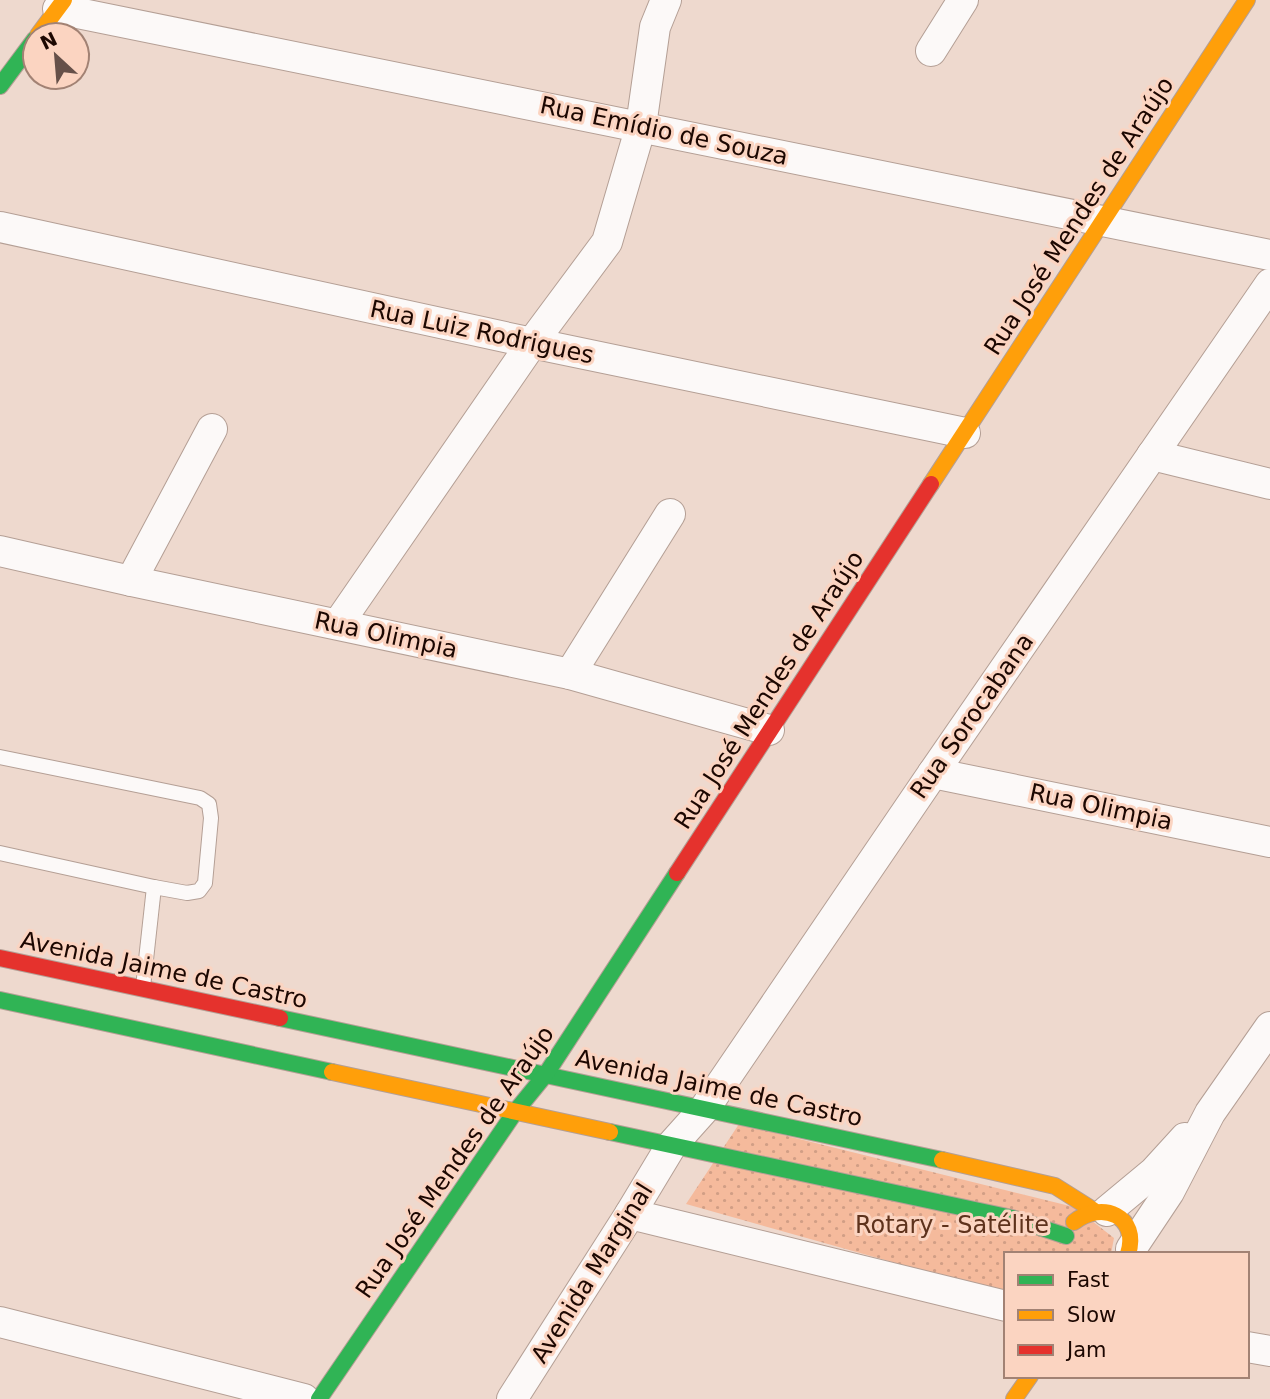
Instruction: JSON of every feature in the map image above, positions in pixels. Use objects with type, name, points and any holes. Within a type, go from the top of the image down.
[{"type":"street","points":[[338,624],[532,343],[607,242],[641,126],[655,27],[666,0]]},
{"type":"street","points":[[931,51],[963,0]]},
{"type":"street","name":"Rua José Mendes de Araújo","points":[[319,1399],[516,1112],[546,1074],[1247,0]]},
{"type":"street","points":[[49,21],[61,5]]},
{"type":"street","name":"Rua Emídio de Souza","points":[[61,5],[1270,255]]},
{"type":"street","points":[[0,86],[21,58]]},
{"type":"street","name":"Rua Luiz Rodrigues","points":[[0,227],[532,343],[965,433]]},
{"type":"street","name":"Rua Sorocabana","points":[[671,1146],[705,1108],[1270,284]]},
{"type":"street","points":[[131,581],[212,429]]},
{"type":"street","points":[[1152,455],[1270,484]]},
{"type":"street","points":[[570,674],[670,514]]},
{"type":"street","name":"Rua Olimpia","points":[[0,551],[570,674],[769,730]]},
{"type":"street","name":"Rua Olimpia","points":[[933,773],[1270,842]]},
{"type":"street","name":"Avenida Jaime de Castro","points":[[0,958],[705,1108],[1055,1186],[1122,1219],[1130,1233],[1129,1251]]},
{"type":"street","points":[[0,1000],[1022,1220],[1066,1236]]},
{"type":"street","points":[[1129,1251],[1169,1192],[1210,1113],[1270,1027]]},
{"type":"street","points":[[453,1098],[463,1056]]},
{"type":"street","points":[[1067,1252],[1066,1236],[1075,1219],[1100,1210],[1154,1172],[1210,1113]]},
{"type":"street","name":"Avenida Marginal","points":[[512,1399],[671,1146]]},
{"type":"street","points":[[630,1214],[1004,1306]]},
{"type":"street","points":[[992,1215],[1016,1235]]},
{"type":"street","points":[[0,1322],[304,1399]]},
{"type":"street","points":[[1249,1347],[1270,1351]]},
{"type":"street","points":[[1014,1399],[1029,1378]]},
{"type":"lane","points":[[0,757],[200,798],[209,804],[211,818],[205,883],[199,891],[187,893],[0,853]]},
{"type":"lane","points":[[143,988],[154,887]]},
{"type":"green space","name":"Rotary - Satélite","points":[[739,1124],[1074,1207],[1114,1238],[1111,1252],[1004,1252],[1004,1293],[686,1204]]},
{"type":"traffic: fast","points":[[0,86],[21,58]]},
{"type":"traffic: fast","points":[[319,1399],[515,1112],[546,1074],[677,873]]},
{"type":"traffic: fast","points":[[0,1000],[332,1072]]},
{"type":"traffic: fast","points":[[280,1018],[942,1160]]},
{"type":"traffic: fast","points":[[610,1132],[1012,1218],[1066,1236]]},
{"type":"traffic: slow","points":[[48,21],[64,0]]},
{"type":"traffic: slow","points":[[931,484],[1247,0]]},
{"type":"traffic: slow","points":[[332,1072],[610,1132]]},
{"type":"traffic: slow","points":[[942,1160],[1055,1186],[1093,1210]]},
{"type":"traffic: slow","points":[[1074,1222],[1096,1212],[1107,1212],[1116,1216],[1124,1221],[1129,1230],[1128,1252]]},
{"type":"traffic: slow","points":[[1014,1399],[1029,1378]]},
{"type":"traffic: jam","points":[[677,873],[931,484]]},
{"type":"traffic: jam","points":[[0,958],[280,1018]]}]
